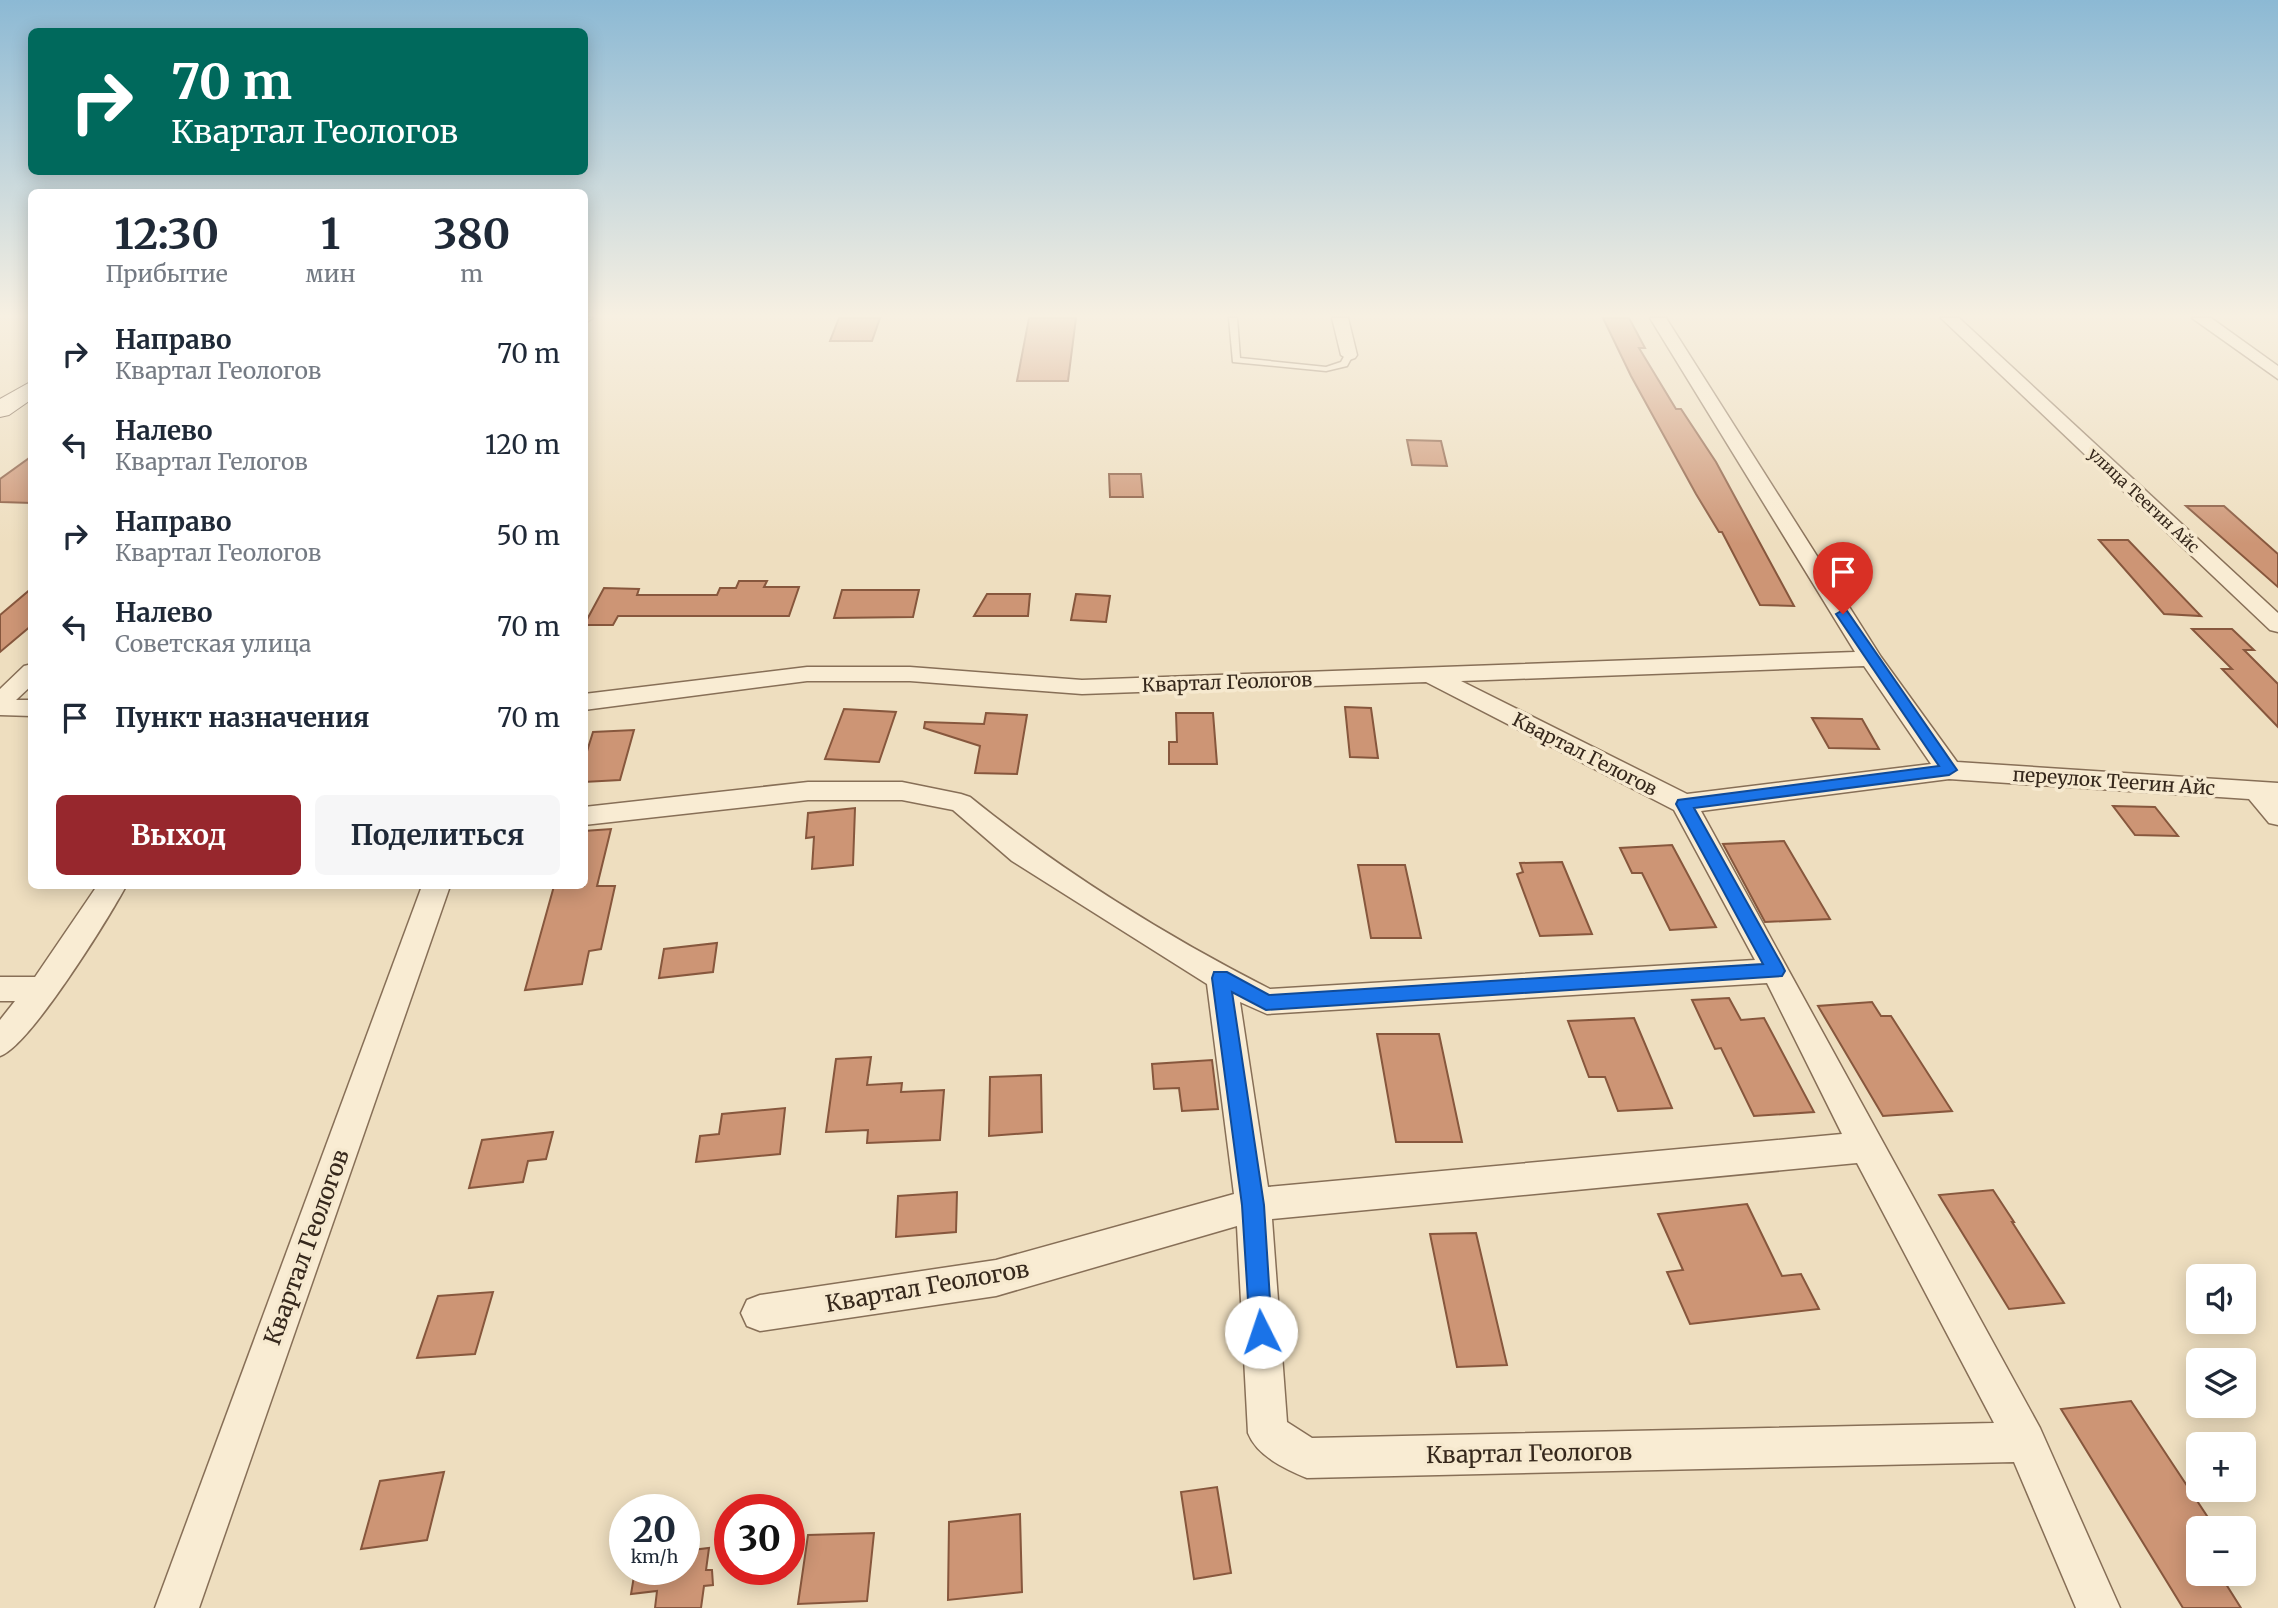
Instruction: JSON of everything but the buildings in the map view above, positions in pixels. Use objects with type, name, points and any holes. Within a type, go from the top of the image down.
[{"type":"street","points":[[0,410],[25,393]]},
{"type":"street","points":[[1705,393],[1871,659],[1949,770],[1684,804],[1776,971],[1866,1147],[2026,1442],[2098,1608]]},
{"type":"street","name":"улица Теегин Айс","points":[[2029,393],[2278,625]]},
{"type":"street","name":"Квартал Геологов","points":[[588,701],[807,674],[910,674],[1082,687],[1871,659]]},
{"type":"street","points":[[0,705],[28,675]]},
{"type":"street","name":"Квартал Гелогов","points":[[1429,675],[1684,804]]},
{"type":"street","points":[[0,705],[28,708]]},
{"type":"street","name":"переулок Теегин Айс","points":[[1949,770],[2267,791]]},
{"type":"street","points":[[588,816],[808,791],[901,791],[961,803],[1022,854],[1221,978],[1266,1002],[1776,971]]},
{"type":"street","points":[[2267,791],[2278,816]]},
{"type":"street","points":[[0,1043],[43,989],[110,889]]},
{"type":"street","name":"Квартал Геологов","points":[[177,1608],[435,889]]},
{"type":"street","name":"Квартал Геологов","points":[[1221,978],[1253,1205],[1268,1433],[1307,1458],[2026,1442]]},
{"type":"street","points":[[0,989],[43,989]]},
{"type":"street","name":"Квартал Геологов","points":[[761,1313],[996,1278],[1253,1205],[1866,1147]]},
{"type":"route","points":[[1261,1332],[1253,1205],[1221,978],[1266,1002],[1776,971],[1684,804],[1949,770],[1871,659],[1843,614]]}]
